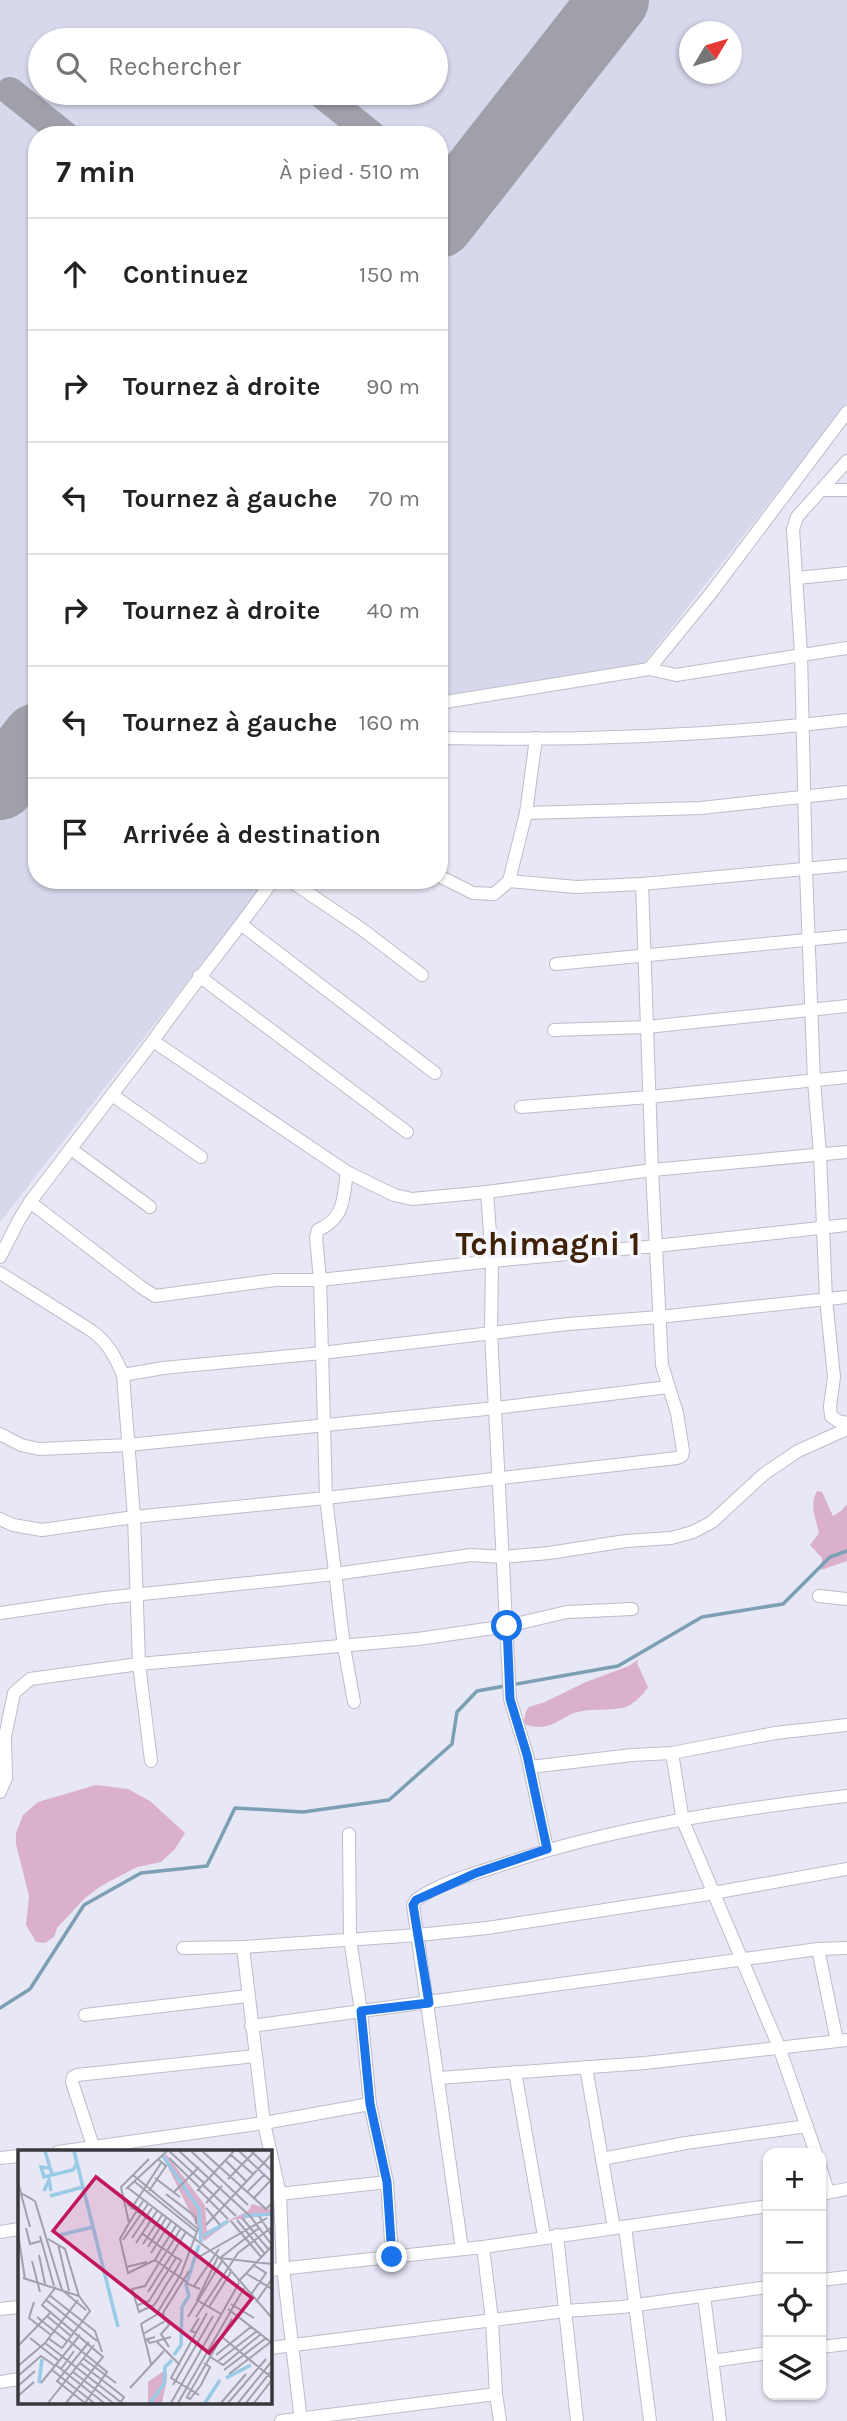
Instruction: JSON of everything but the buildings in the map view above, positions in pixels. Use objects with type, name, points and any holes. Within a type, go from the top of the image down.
[{"type":"street","points":[[649,669],[711,593],[847,412]]},
{"type":"street","points":[[847,461],[794,522],[806,797],[808,939],[825,1299],[841,1376],[830,1406],[831,1416],[847,1423]]},
{"type":"street","points":[[821,490],[847,490]]},
{"type":"street","points":[[797,578],[847,573]]},
{"type":"street","points":[[448,702],[649,669],[676,675],[847,648]]},
{"type":"street","points":[[448,738],[597,739],[847,720]]},
{"type":"street","points":[[448,880],[473,893],[494,894],[509,881],[526,813],[536,738]]},
{"type":"street","points":[[526,813],[701,808],[847,792]]},
{"type":"street","points":[[509,881],[576,887],[642,884],[847,865]]},
{"type":"street","points":[[0,1519],[13,1525],[42,1530],[134,1517],[326,1499],[682,1456],[677,1413],[662,1365],[642,884]]},
{"type":"street","points":[[0,1257],[30,1202],[267,889]]},
{"type":"street","points":[[302,889],[363,930],[422,975]]},
{"type":"street","points":[[242,925],[435,1073]]},
{"type":"street","points":[[556,964],[847,936]]},
{"type":"street","points":[[199,976],[407,1132]]},
{"type":"street","points":[[554,1030],[647,1027],[847,1006]]},
{"type":"street","points":[[153,1041],[347,1172],[394,1195],[412,1199],[652,1170],[847,1152]]},
{"type":"street","points":[[522,1107],[847,1077]]},
{"type":"street","points":[[112,1095],[201,1157]]},
{"type":"street","points":[[71,1149],[150,1207]]},
{"type":"street","points":[[347,1172],[337,1218],[318,1230],[316,1237],[320,1280],[326,1499],[344,1647],[354,1702]]},
{"type":"street","points":[[487,1192],[492,1261],[491,1333],[510,1699],[530,1767],[547,1849]]},
{"type":"street","points":[[30,1202],[147,1293],[162,1297],[275,1280],[320,1280],[847,1225]]},
{"type":"street","points":[[0,1273],[92,1331],[105,1342],[115,1356],[123,1375],[134,1517],[139,1664],[151,1761]]},
{"type":"street","points":[[123,1375],[163,1368],[322,1353],[568,1324],[847,1297]]},
{"type":"street","points":[[0,1434],[20,1444],[39,1449],[128,1445],[496,1408],[667,1387]]},
{"type":"street","points":[[0,1613],[137,1594],[335,1574],[471,1555],[503,1557],[671,1538],[693,1532],[712,1522],[764,1474],[798,1451],[847,1429]]},
{"type":"street","points":[[819,1596],[847,1599]]},
{"type":"street","points":[[0,1792],[3,1789],[7,1765],[3,1739],[13,1693],[30,1679],[139,1664],[344,1647],[507,1626],[566,1612],[632,1609]]},
{"type":"street","points":[[530,1767],[672,1753],[775,1733],[847,1725]]},
{"type":"street","points":[[672,1753],[683,1821],[779,2047],[814,2148]]},
{"type":"street","points":[[462,2249],[413,1905],[422,1896],[476,1873],[547,1849],[616,1832],[847,1796]]},
{"type":"street","points":[[349,1834],[350,1939],[361,2011],[370,2104],[387,2182],[392,2257]]},
{"type":"street","points":[[183,1948],[243,1947],[487,1928],[715,1893],[847,1869]]},
{"type":"street","points":[[243,1947],[268,2150]]},
{"type":"street","points":[[251,2026],[818,1949],[847,1948]]},
{"type":"street","points":[[439,2078],[645,2063],[842,2041],[818,1949]]},
{"type":"street","points":[[85,2015],[248,1996]]},
{"type":"street","points":[[255,2056],[73,2077],[72,2082],[94,2150],[370,2104]]},
{"type":"street","points":[[586,2067],[602,2159],[634,2305],[650,2421]]},
{"type":"street","points":[[515,2073],[565,2312],[577,2421]]},
{"type":"street","points":[[602,2159],[686,2143],[807,2126]]},
{"type":"street","points":[[0,2158],[18,2156]]},
{"type":"street","points":[[271,2169],[275,2195],[276,2269],[292,2345],[301,2420]]},
{"type":"street","points":[[275,2195],[387,2182]]},
{"type":"street","points":[[826,2193],[847,2189]]},
{"type":"street","points":[[276,2269],[462,2249],[763,2207]]},
{"type":"street","points":[[0,2232],[18,2229]]},
{"type":"street","points":[[483,2246],[500,2421]]},
{"type":"street","points":[[826,2279],[847,2277]]},
{"type":"street","points":[[271,2348],[763,2288]]},
{"type":"street","points":[[704,2296],[720,2421]]},
{"type":"street","points":[[0,2309],[18,2307]]},
{"type":"street","points":[[826,2346],[847,2344]]},
{"type":"street","points":[[712,2361],[763,2354]]},
{"type":"street","points":[[0,2382],[18,2379]]},
{"type":"street","points":[[281,2421],[367,2416],[496,2394]]},
{"type":"shaded area","points":[[0,0],[847,0],[847,403],[644,663],[542,684],[448,697],[448,126],[28,126],[28,889],[260,889],[0,1222]]},
{"type":"shaded area","points":[[817,1491],[822,1492],[833,1516],[847,1504],[847,1561],[821,1570],[822,1558],[810,1545],[819,1533],[813,1507]]},
{"type":"shaded area","points":[[639,1659],[637,1663],[648,1687],[630,1705],[617,1709],[578,1712],[543,1727],[526,1725],[524,1721],[529,1707],[629,1666]]},
{"type":"shaded area","points":[[96,1785],[128,1789],[150,1801],[185,1833],[175,1849],[161,1862],[137,1867],[101,1886],[85,1898],[57,1928],[54,1937],[45,1943],[36,1942],[26,1925],[29,1896],[16,1844],[16,1833],[23,1815],[38,1802]]},
{"type":"waterway","points":[[0,2008],[30,1989],[84,1905],[141,1873],[207,1866],[235,1808],[303,1812],[389,1800],[452,1744],[457,1712],[477,1691],[618,1666],[702,1617],[783,1604],[830,1557],[847,1551]]},
{"type":"taxiway","points":[[10,91],[54,126]]},
{"type":"taxiway","points":[[335,105],[361,126]]},
{"type":"taxiway","points":[[448,196],[456,202]]},
{"type":"runway","points":[[448,212],[614,0]]},
{"type":"runway","points":[[0,785],[28,749]]},
{"type":"district","name":"Tchimagni 1","points":[[548,1243]]},
{"type":"route","points":[[392,2257],[387,2182],[370,2104],[361,2011],[429,2003],[413,1905],[416,1900],[476,1873],[547,1849],[527,1755],[510,1699],[507,1626]]}]
